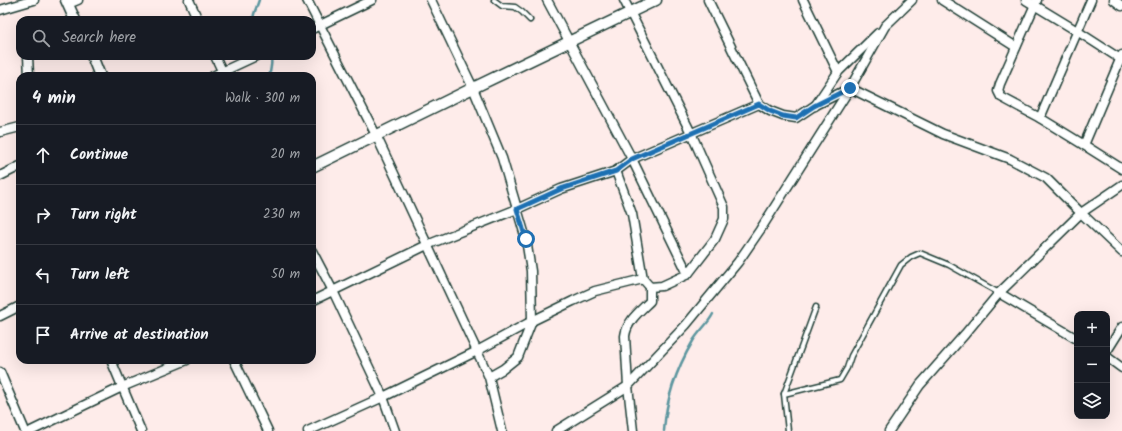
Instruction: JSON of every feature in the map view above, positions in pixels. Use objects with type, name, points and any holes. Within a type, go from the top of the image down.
[{"type":"street","points":[[0,10],[34,0]]},
{"type":"street","points":[[73,16],[67,2],[78,0]]},
{"type":"street","points":[[189,0],[196,16]]},
{"type":"street","points":[[307,0],[315,16]]},
{"type":"street","points":[[316,27],[372,0]]},
{"type":"street","points":[[432,0],[502,158],[526,239],[531,270],[532,321],[518,357],[503,370],[489,377]]},
{"type":"street","points":[[547,0],[632,159],[688,274]]},
{"type":"street","points":[[624,0],[691,134],[724,206],[724,219],[715,239],[688,274],[662,286],[650,287]]},
{"type":"street","points":[[316,165],[656,0]]},
{"type":"street","points":[[708,0],[759,104],[770,111],[783,116],[796,118],[814,106],[850,88]]},
{"type":"street","points":[[803,0],[838,72]]},
{"type":"street","points":[[814,106],[838,72],[912,0]]},
{"type":"street","points":[[942,0],[1016,47]]},
{"type":"street","points":[[1026,0],[1035,3],[1121,58],[1084,145]]},
{"type":"street","points":[[1040,118],[1091,0]]},
{"type":"street","points":[[1114,0],[1122,6]]},
{"type":"street","points":[[1035,3],[998,91],[1002,98],[1040,118],[1122,169]]},
{"type":"street","points":[[316,17],[376,135],[489,377],[502,431]]},
{"type":"street","points":[[556,431],[628,386],[686,325],[738,262],[850,88],[885,26]]},
{"type":"street","points":[[28,60],[29,72]]},
{"type":"street","points":[[94,60],[98,72]]},
{"type":"street","points":[[217,60],[222,72]]},
{"type":"street","points":[[227,72],[249,60]]},
{"type":"street","points":[[850,88],[943,134],[1010,159],[1046,178],[1122,252]]},
{"type":"street","points":[[316,299],[427,245],[517,209],[561,189],[616,171],[632,159],[759,104]]},
{"type":"street","points":[[0,132],[16,128]]},
{"type":"street","points":[[0,176],[16,168]]},
{"type":"street","points":[[616,171],[632,214],[643,279],[650,287],[650,301],[630,321],[626,328],[625,336],[628,386],[633,431]]},
{"type":"street","points":[[889,431],[920,385],[999,293],[1081,213],[1122,186]]},
{"type":"street","points":[[316,259],[383,397],[395,431]]},
{"type":"street","points":[[308,431],[383,397],[477,351],[532,321],[595,291],[643,279]]},
{"type":"street","points":[[999,293],[1074,337]]},
{"type":"street","points":[[0,316],[16,308]]},
{"type":"street","points":[[1110,347],[1122,327]]},
{"type":"street","points":[[1110,359],[1122,368]]},
{"type":"street","points":[[113,364],[141,431]]},
{"type":"street","points":[[31,431],[122,387],[177,364]]},
{"type":"street","points":[[236,364],[268,431]]},
{"type":"street","points":[[0,372],[25,431]]},
{"type":"lane","points":[[494,0],[502,6],[515,7],[530,20]]},
{"type":"lane","points":[[784,394],[840,380],[847,368],[851,356],[902,265],[911,256],[920,253],[949,265],[999,293]]},
{"type":"lane","points":[[788,431],[784,394],[816,307]]},
{"type":"waterway","points":[[254,16],[259,0]]},
{"type":"waterway","points":[[270,72],[272,60]]},
{"type":"waterway","points":[[664,431],[667,407],[677,373],[693,341],[713,314]]},
{"type":"route","points":[[526,239],[517,209],[561,189],[616,171],[632,159],[759,104],[770,111],[783,116],[796,118],[814,106],[850,88]]}]
